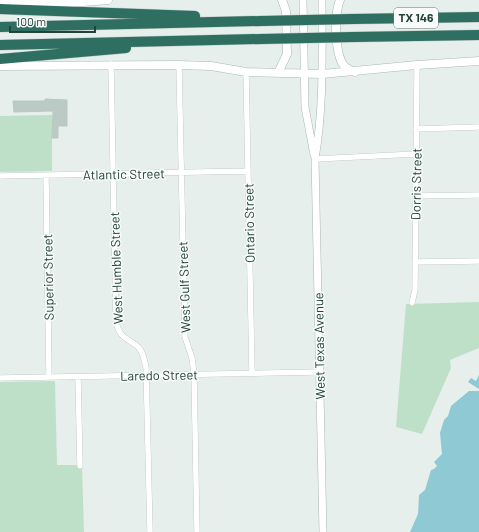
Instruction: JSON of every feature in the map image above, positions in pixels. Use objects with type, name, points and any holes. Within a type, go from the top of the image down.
[{"type":"highway","points":[[0,9],[211,16],[234,21]]},
{"type":"highway","name":"TX 146","points":[[0,27],[479,17]]},
{"type":"highway","name":"TX 146","points":[[0,44],[479,35]]},
{"type":"highway","points":[[0,59],[223,40]]},
{"type":"main road","points":[[0,4],[108,0]]},
{"type":"main road","points":[[278,73],[287,54],[286,11],[282,0]]},
{"type":"main road","points":[[340,0],[337,8],[337,50],[342,65],[354,72]]},
{"type":"main road","points":[[0,66],[111,64],[179,65],[211,66],[246,72],[322,74],[479,61]]},
{"type":"street","name":"West Texas Avenue","points":[[303,0],[303,74],[305,107],[315,159],[323,532]]},
{"type":"street","name":"West Texas Avenue","points":[[315,159],[320,127],[322,0]]},
{"type":"street","name":"West Humble Street","points":[[111,64],[116,322],[120,335],[137,346],[141,352],[147,376],[150,532]]},
{"type":"street","name":"West Gulf Street","points":[[179,65],[184,337],[192,358],[194,374],[198,532]]},
{"type":"street","name":"Dorris Street","points":[[412,303],[415,290],[417,65]]},
{"type":"street","name":"Ontario Street","points":[[246,72],[252,373]]},
{"type":"street","points":[[416,129],[479,127]]},
{"type":"street","points":[[315,159],[416,154]]},
{"type":"street","name":"Atlantic Street","points":[[0,176],[248,171]]},
{"type":"street","name":"Superior Street","points":[[46,176],[50,378]]},
{"type":"street","points":[[416,196],[479,195]]},
{"type":"street","points":[[415,262],[479,261]]},
{"type":"street","name":"Laredo Street","points":[[0,378],[319,372]]},
{"type":"street","points":[[78,377],[80,466]]},
{"type":"green space","points":[[52,115],[52,171],[0,172],[0,116]]},
{"type":"green space","points":[[479,302],[479,348],[450,360],[451,368],[422,434],[396,427],[406,304]]},
{"type":"green space","points":[[55,381],[57,465],[82,465],[84,532],[0,532],[0,382]]},
{"type":"water","points":[[479,375],[479,389],[468,382],[471,378],[476,381]]},
{"type":"water","points":[[469,391],[479,391],[479,532],[410,532],[418,514],[419,495],[425,490],[431,470],[437,466],[434,462],[442,454],[440,433],[444,420],[448,416],[451,406]]},
{"type":"building","points":[[45,99],[67,100],[67,126],[58,126],[58,138],[52,138],[53,111],[14,112],[13,101],[45,101]]}]
